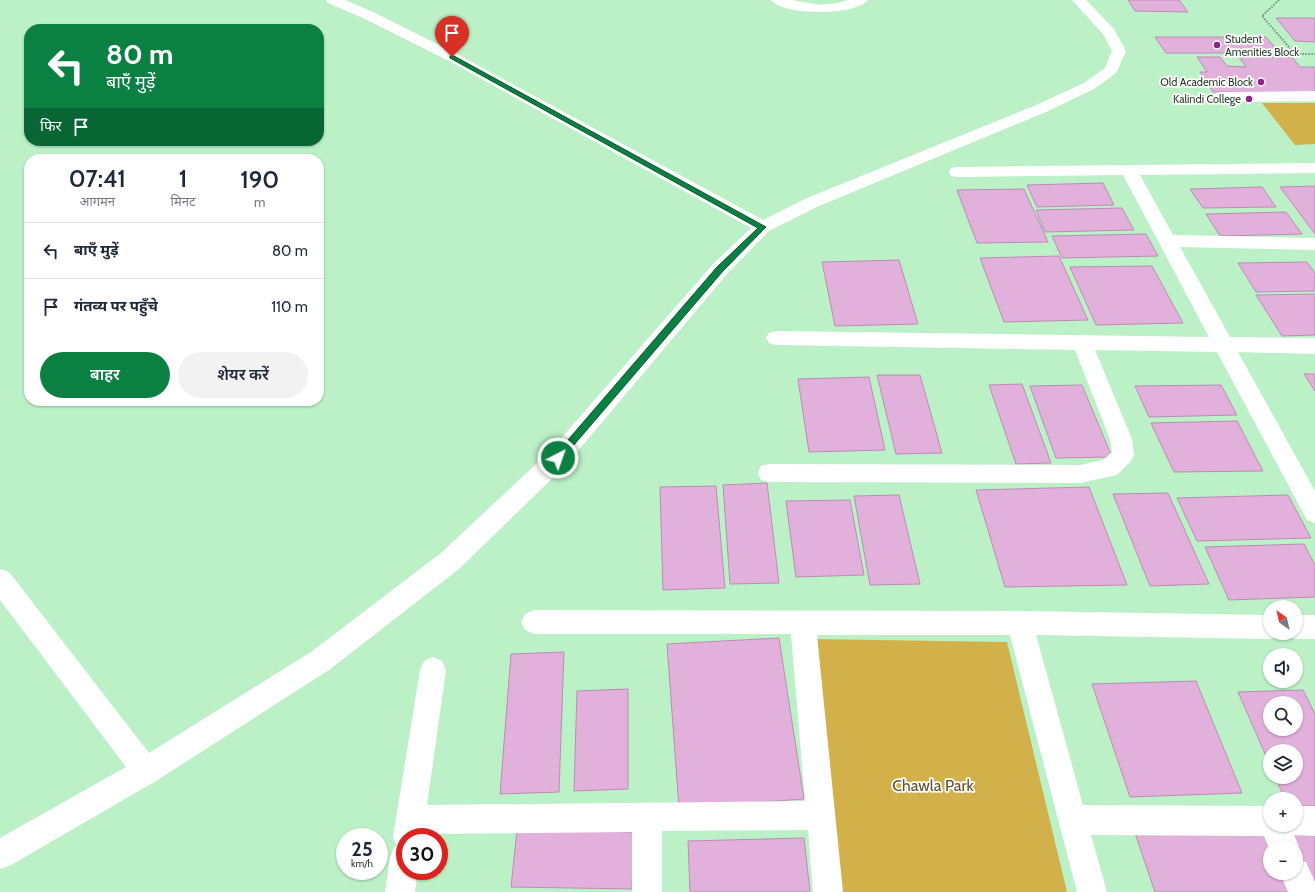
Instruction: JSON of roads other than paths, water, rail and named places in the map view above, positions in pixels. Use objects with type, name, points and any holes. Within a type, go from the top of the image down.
[{"type":"street","points":[[333,0],[368,15],[452,57],[763,227]]},
{"type":"street","points":[[778,0],[805,8],[824,10],[846,6],[861,0]]},
{"type":"street","points":[[0,854],[146,771],[320,661],[450,561],[558,458],[720,269],[763,227],[813,202],[1040,109],[1089,86],[1112,70],[1119,51],[1109,32],[1080,0]]},
{"type":"street","points":[[1219,97],[1315,96]]},
{"type":"street","points":[[956,172],[1315,168]]},
{"type":"street","points":[[1129,170],[1315,513]]},
{"type":"street","points":[[1167,241],[1315,244]]},
{"type":"street","points":[[776,338],[1315,346]]},
{"type":"street","points":[[769,473],[1080,474],[1109,468],[1123,455],[1122,439],[1082,342]]},
{"type":"street","points":[[0,580],[146,771]]},
{"type":"street","points":[[534,622],[803,622],[1263,627]]},
{"type":"street","points":[[803,622],[828,892]]},
{"type":"street","points":[[1020,624],[1092,892]]},
{"type":"street","points":[[1303,627],[1315,628]]},
{"type":"street","points":[[434,670],[409,828],[647,817],[821,815]]},
{"type":"street","points":[[647,817],[647,892]]},
{"type":"street","points":[[1073,820],[1263,821]]},
{"type":"street","points":[[1303,821],[1315,821]]},
{"type":"street","points":[[400,892],[402,880]]},
{"type":"street","points":[[1298,880],[1304,892]]},
{"type":"place","name":"Student Amenities Block","points":[[1217,45]]},
{"type":"place","name":"Old Academic Block","points":[[1261,82]]},
{"type":"place","name":"Kalindi College","points":[[1249,99]]},
{"type":"park label","name":"Chawla Park","points":[[933,785]]}]
